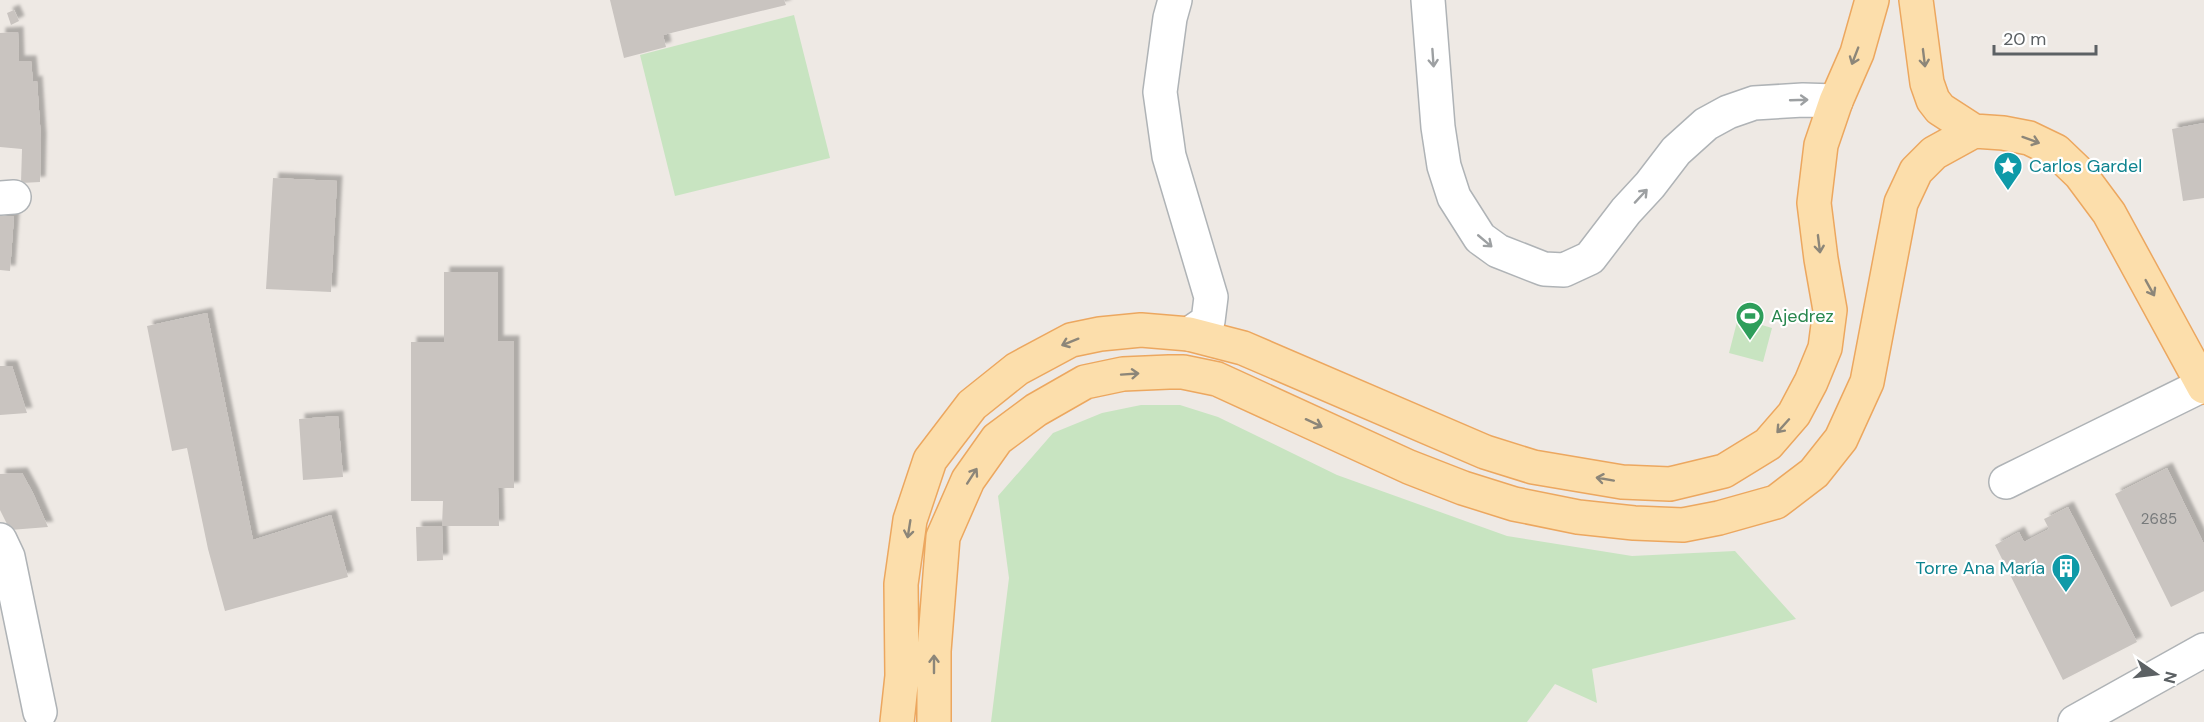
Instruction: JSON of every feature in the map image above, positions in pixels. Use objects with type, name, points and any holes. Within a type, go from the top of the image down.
[{"type":"main road","points":[[897,722],[902,676],[902,584],[910,520],[930,460],[972,405],[1017,369],[1071,340],[1100,333],[1141,330],[1190,334],[1243,348],[1485,452],[1533,467],[1622,482],[1671,484],[1724,471],[1768,444],[1794,414],[1825,348],[1830,310],[1814,203],[1821,146],[1836,101],[1857,53],[1872,0]]},
{"type":"main road","points":[[1916,0],[1927,83],[1933,100],[1940,109],[1974,132]]},
{"type":"main road","points":[[934,722],[934,651],[943,537],[968,480],[997,439],[1036,410],[1084,382],[1123,374],[1183,372],[1217,379],[1409,467],[1463,488],[1514,504],[1578,517],[1683,525],[1719,518],[1776,502],[1814,472],[1841,439],[1867,382],[1900,203],[1916,171],[1934,153],[1974,132],[2003,133],[2029,138],[2056,151],[2080,174],[2109,213],[2203,385]]},
{"type":"main road","points":[[1183,372],[1190,334]]},
{"type":"street","points":[[1175,0],[1170,18],[1160,92],[1169,156],[1211,297],[1208,321],[1190,334]]},
{"type":"street","points":[[1428,0],[1438,127],[1444,166],[1454,197],[1480,238],[1498,251],[1544,268],[1564,270],[1590,258],[1676,151],[1706,124],[1728,112],[1754,103],[1803,100],[1836,101]]},
{"type":"street","points":[[2006,482],[2203,385]]},
{"type":"street","points":[[0,540],[8,557],[40,712]]},
{"type":"street","points":[[2074,722],[2204,650]]},
{"type":"green space","points":[[794,15],[830,158],[675,196],[640,55]]},
{"type":"green space","name":"Ajedrez","points":[[1738,318],[1772,328],[1763,362],[1729,353]]},
{"type":"green space","points":[[1141,405],[1180,405],[1218,417],[1337,475],[1507,536],[1632,556],[1735,551],[1796,619],[1592,669],[1597,703],[1555,684],[1527,722],[991,722],[1009,578],[998,496],[1053,433],[1102,413]]},
{"type":"building","points":[[610,0],[784,0],[786,5],[663,35],[666,47],[624,58]]},
{"type":"building","points":[[14,10],[19,21],[11,25],[7,13]]},
{"type":"building","points":[[18,32],[19,61],[31,61],[33,82],[37,81],[41,139],[40,182],[21,183],[22,149],[0,147],[0,33]]},
{"type":"building","points":[[2204,123],[2204,198],[2183,201],[2172,129]]},
{"type":"building","points":[[273,178],[337,181],[331,292],[266,289]]},
{"type":"building","points":[[0,216],[14,216],[10,271],[0,270]]},
{"type":"building","points":[[444,272],[498,272],[498,341],[514,341],[514,488],[498,488],[499,526],[442,526],[443,501],[411,501],[411,342],[444,342]]},
{"type":"building","points":[[207,313],[253,540],[331,515],[348,577],[225,611],[208,549],[187,448],[172,451],[147,326]]},
{"type":"building","points":[[0,366],[12,366],[27,413],[0,415]]},
{"type":"building","points":[[338,416],[343,477],[303,480],[299,419]]},
{"type":"building","points":[[2167,468],[2204,544],[2204,591],[2171,607],[2115,494]]},
{"type":"building","points":[[22,473],[48,527],[10,530],[0,510],[0,474]]},
{"type":"building","name":"Torre Ana María","points":[[2068,507],[2137,642],[2063,680],[1995,545],[2019,532],[2024,542],[2049,529],[2044,519]]},
{"type":"building","points":[[442,526],[443,560],[417,561],[416,527]]},
{"type":"place","name":"Carlos Gardel","points":[[2008,192]]},
{"type":"place","name":"Ajedrez","points":[[1750,342]]},
{"type":"place","name":"Torre Ana María","points":[[2066,594]]}]
